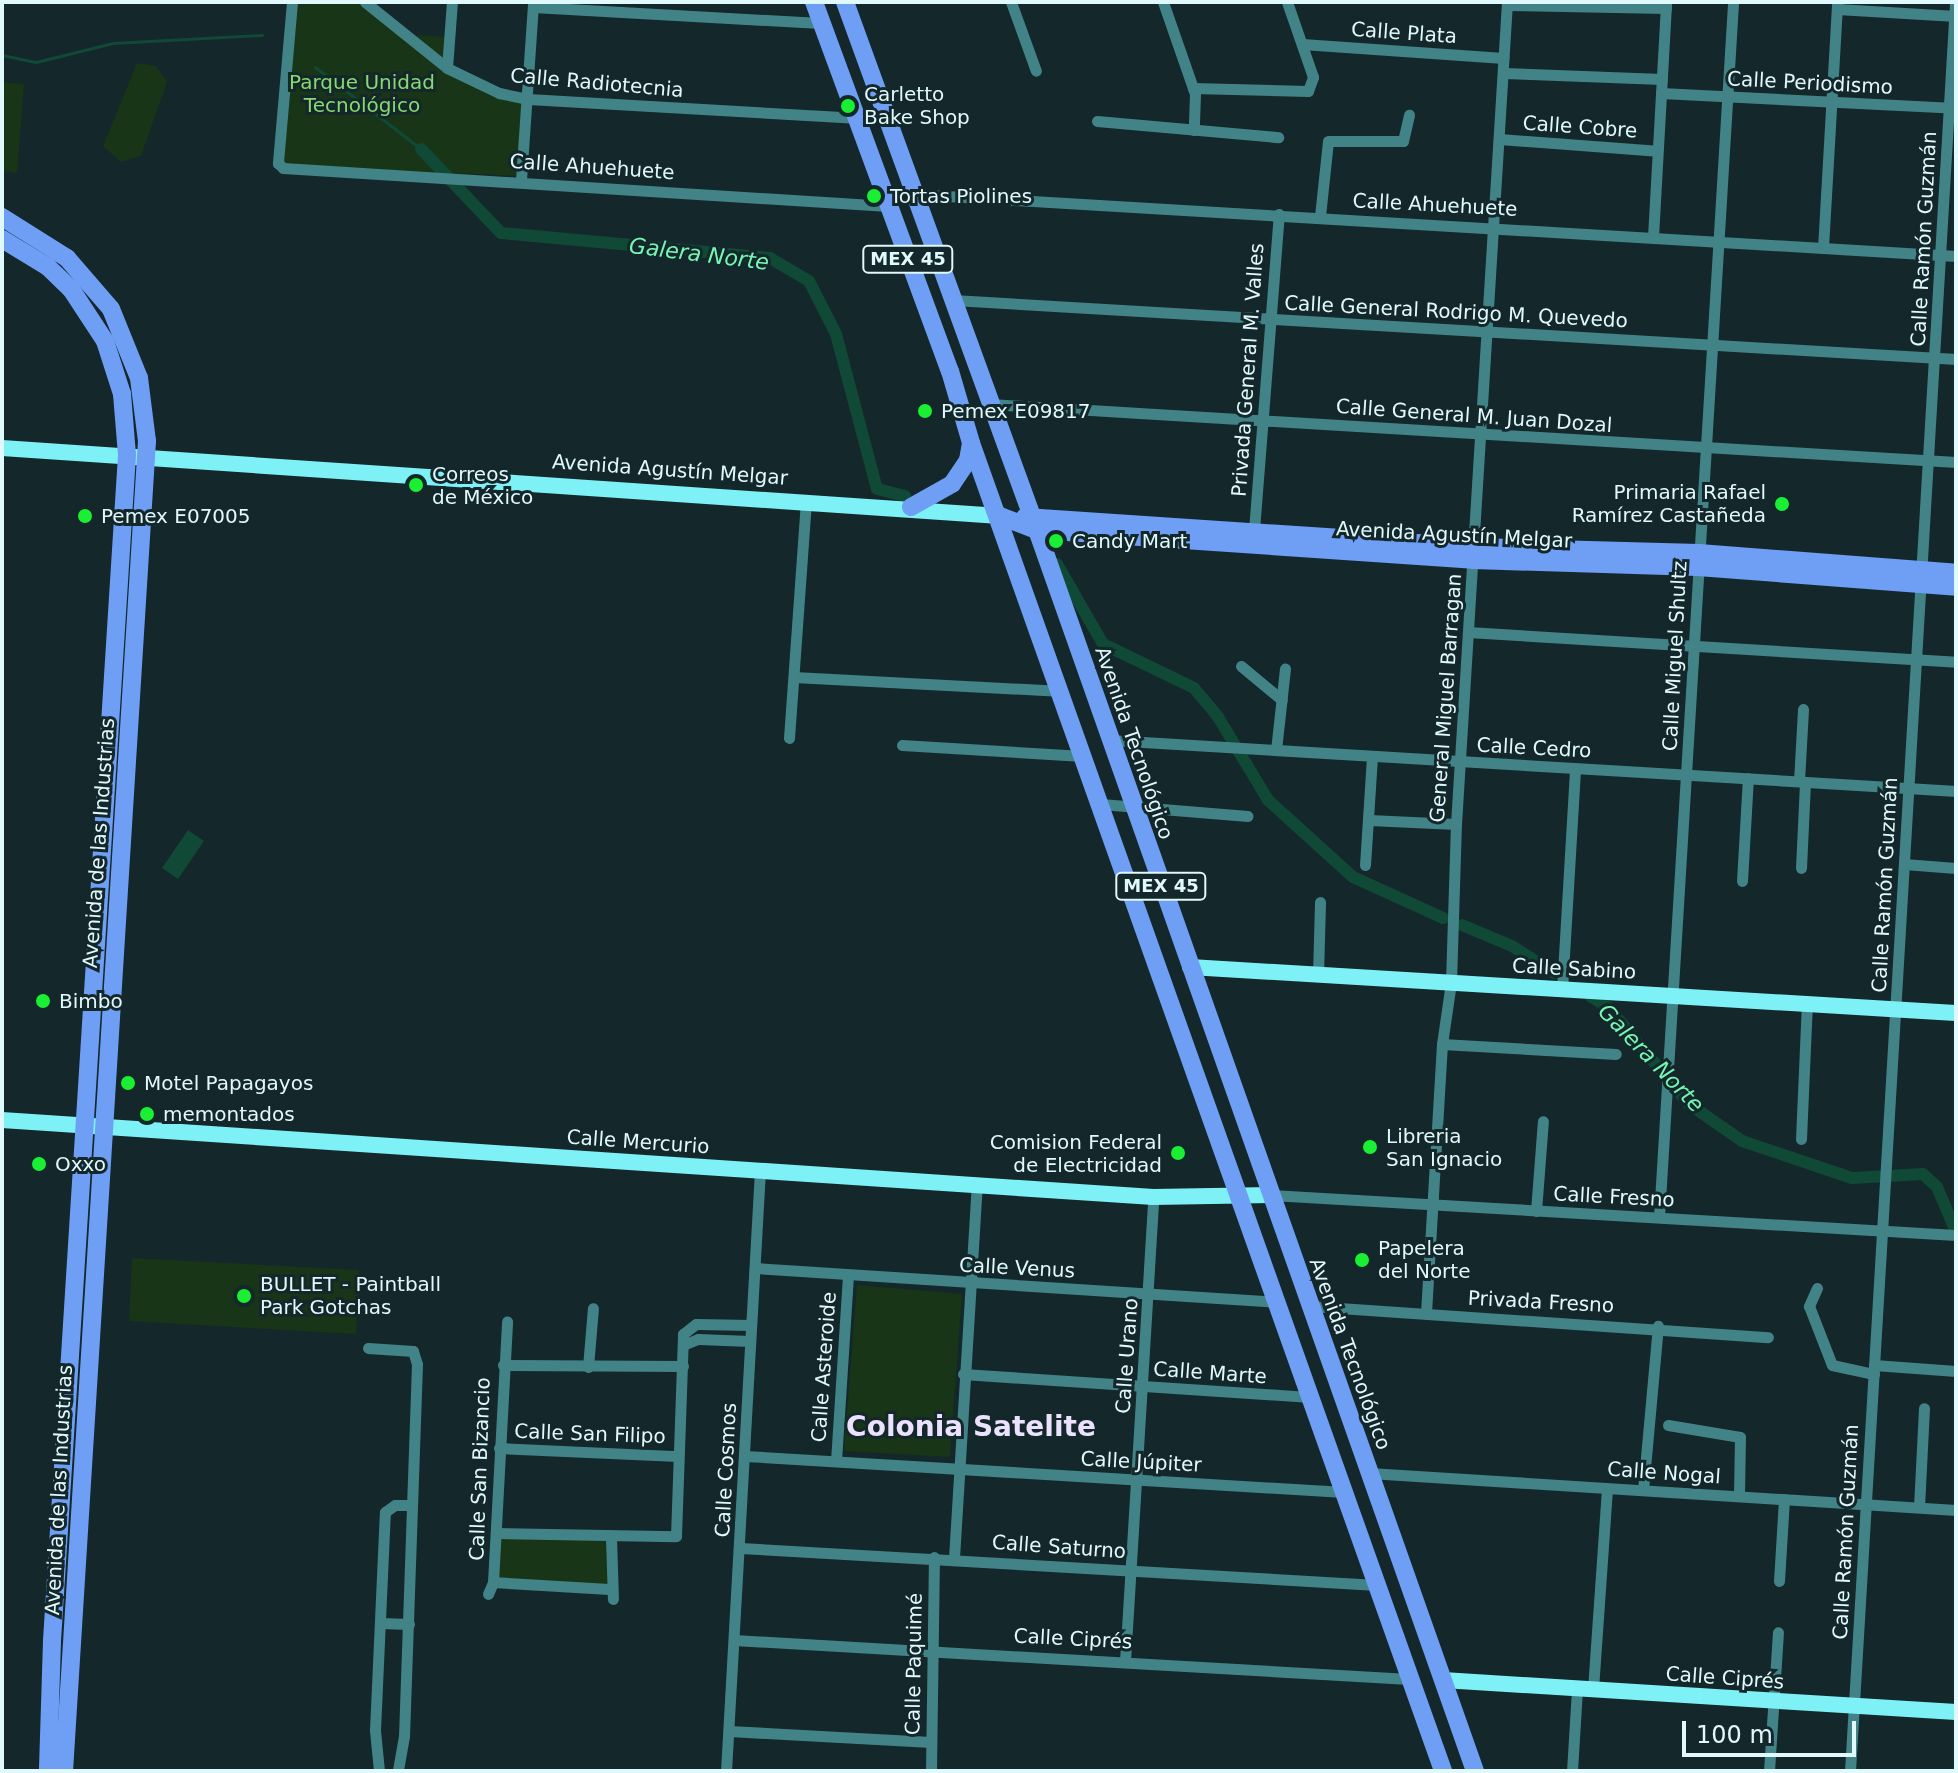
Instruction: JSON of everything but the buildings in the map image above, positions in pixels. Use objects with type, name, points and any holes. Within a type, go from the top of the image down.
[{"type":"main road","name":"MEX 45","points":[[814,2],[854,118],[950,371],[971,443],[1000,516],[1058,691],[1101,804],[1443,1771]]},
{"type":"main road","name":"Avenida Tecnológico","points":[[845,2],[912,194],[1048,560],[1475,1771]]},
{"type":"main road","name":"Avenida de las Industrias","points":[[2,217],[67,258],[111,309],[139,378],[137,455],[68,1551],[48,1771]]},
{"type":"main road","name":"Avenida de las Industrias","points":[[2,239],[48,267],[71,289],[105,341],[137,455]]},
{"type":"main road","points":[[911,507],[952,484],[968,460],[971,443]]},
{"type":"main road","name":"Avenida Agustín Melgar","points":[[2,448],[911,507],[1000,516],[1066,532],[1474,554],[1698,560],[1922,578],[1956,587]]},
{"type":"main road","name":"Avenida Agustín Melgar","points":[[1035,524],[1254,530],[1474,554]]},
{"type":"main road","points":[[1048,560],[1066,532]]},
{"type":"main road","name":"Avenida Agustín Melgar","points":[[1922,578],[1956,573]]},
{"type":"main road","name":"Calle Sabino","points":[[1190,967],[1956,1013]]},
{"type":"main road","name":"Calle Mercurio","points":[[2,1120],[1153,1197],[1241,1198],[1271,1195]]},
{"type":"main road","name":"Avenida de las Industrias","points":[[64,1771],[68,1551]]},
{"type":"main road","name":"Calle Ciprés","points":[[1443,1680],[1956,1712]]},
{"type":"street","name":"Calle Ahuehuete","points":[[292,2],[278,163],[293,169],[413,172],[888,206]]},
{"type":"street","points":[[447,68],[452,2]]},
{"type":"street","points":[[1011,2],[1036,71]]},
{"type":"street","points":[[1163,2],[1193,88],[1194,130]]},
{"type":"street","points":[[1193,88],[1300,93],[1310,89],[1313,77],[1287,2]]},
{"type":"street","name":"Calle Miguel Shultz","points":[[1659,1217],[1733,2]]},
{"type":"street","name":"Calle Ramón Guzmán","points":[[1850,1771],[1941,255],[1950,202],[1955,2]]},
{"type":"street","name":"Calle Radiotecnia","points":[[369,3],[447,68],[499,93],[528,99],[854,118]]},
{"type":"street","points":[[1507,3],[1666,5],[1653,237]]},
{"type":"street","name":"General Miguel Barragan","points":[[1426,1313],[1442,1044],[1451,982],[1456,824],[1507,3]]},
{"type":"street","points":[[521,180],[533,4],[821,23]]},
{"type":"street","points":[[1823,248],[1837,5],[1955,16]]},
{"type":"street","name":"Calle Plata","points":[[1302,44],[1504,58]]},
{"type":"street","points":[[1503,73],[1662,79]]},
{"type":"street","name":"Calle Periodismo","points":[[1661,93],[1953,108]]},
{"type":"street","points":[[1320,216],[1328,141],[1403,141],[1409,115]]},
{"type":"street","points":[[1097,121],[1278,137]]},
{"type":"street","name":"Calle Cobre","points":[[1499,139],[1657,151]]},
{"type":"street","name":"Calle Ahuehuete","points":[[912,194],[1956,256]]},
{"type":"street","name":"Privada General M. Valles","points":[[1254,530],[1279,214]]},
{"type":"street","name":"Calle General Rodrigo M. Quevedo","points":[[953,300],[1956,359]]},
{"type":"street","name":"Calle General M. Juan Dozal","points":[[990,404],[1707,450],[1956,462]]},
{"type":"street","points":[[789,738],[806,502]]},
{"type":"street","points":[[1468,632],[1956,662]]},
{"type":"street","points":[[1241,666],[1282,700]]},
{"type":"street","points":[[1276,750],[1285,668]]},
{"type":"street","points":[[794,677],[1058,691]]},
{"type":"street","points":[[1801,868],[1803,709]]},
{"type":"street","name":"Calle Cedro","points":[[1110,740],[1956,791]]},
{"type":"street","points":[[902,745],[1083,756]]},
{"type":"street","points":[[1365,865],[1372,756]]},
{"type":"street","points":[[1562,989],[1575,768]]},
{"type":"street","points":[[1742,881],[1748,778]]},
{"type":"street","points":[[1101,804],[1248,816]]},
{"type":"street","points":[[1369,820],[1456,824]]},
{"type":"street","points":[[1904,864],[1956,868]]},
{"type":"street","points":[[1318,975],[1320,902]]},
{"type":"street","points":[[1801,1139],[1807,1004]]},
{"type":"street","points":[[1442,1044],[1616,1054]]},
{"type":"street","points":[[1536,1211],[1543,1121]]},
{"type":"street","name":"Calle Cosmos","points":[[726,1771],[760,1171]]},
{"type":"street","points":[[954,1558],[977,1186]]},
{"type":"street","name":"Calle Fresno","points":[[1271,1195],[1956,1235]]},
{"type":"street","name":"Calle Urano","points":[[1125,1661],[1150,1294],[1153,1197]]},
{"type":"street","name":"Calle Venus","points":[[755,1268],[1278,1302]]},
{"type":"street","name":"Calle Asteroide","points":[[836,1461],[848,1274]]},
{"type":"street","points":[[1817,1288],[1809,1306],[1832,1365],[1956,1371]]},
{"type":"street","name":"Privada Fresno","points":[[1310,1306],[1658,1326],[1768,1337]]},
{"type":"street","points":[[588,1367],[593,1308]]},
{"type":"street","points":[[503,1365],[507,1321]]},
{"type":"street","points":[[496,1533],[673,1537],[679,1527],[678,1456],[683,1345],[691,1325],[751,1325]]},
{"type":"street","points":[[1643,1490],[1658,1326]]},
{"type":"street","points":[[683,1345],[698,1339],[750,1341]]},
{"type":"street","points":[[368,1348],[399,1349],[416,1356],[409,1624],[398,1771]]},
{"type":"street","name":"Calle San Bizancio","points":[[488,1594],[493,1582],[503,1365],[683,1366]]},
{"type":"street","name":"Calle Marte","points":[[963,1374],[1311,1397]]},
{"type":"street","points":[[1919,1507],[1924,1408]]},
{"type":"street","points":[[1668,1425],[1740,1437],[1739,1496]]},
{"type":"street","name":"Calle San Filipo","points":[[499,1448],[678,1456]]},
{"type":"street","name":"Calle Júpiter","points":[[745,1456],[1344,1492]]},
{"type":"street","name":"Calle Nogal","points":[[1369,1473],[1956,1510]]},
{"type":"street","points":[[1572,1771],[1585,1689],[1607,1488]]},
{"type":"street","points":[[1779,1581],[1784,1499]]},
{"type":"street","points":[[379,1771],[385,1512],[395,1505],[412,1505]]},
{"type":"street","name":"Calle San Bizancio","points":[[493,1582],[611,1594],[611,1537]]},
{"type":"street","name":"Calle Saturno","points":[[740,1548],[954,1558],[1377,1585]]},
{"type":"street","name":"Calle Paquimé","points":[[931,1771],[936,1652],[930,1635],[934,1557]]},
{"type":"street","points":[[381,1623],[409,1624]]},
{"type":"street","points":[[1769,1771],[1778,1632]]},
{"type":"street","name":"Calle Ciprés","points":[[734,1640],[1409,1679]]},
{"type":"street","points":[[729,1731],[931,1742]]},
{"type":"street","points":[[378,1754],[399,1755]]},
{"type":"green space","name":"Parque Unidad Tecnológico","points":[[293,2],[368,2],[418,41],[417,35],[449,37],[447,62],[478,82],[527,100],[519,176],[280,166]]},
{"type":"green space","points":[[137,63],[156,66],[167,82],[141,156],[121,162],[103,146]]},
{"type":"green space","points":[[2,82],[24,84],[17,173],[2,171]]},
{"type":"green space","name":"BULLET - Paintball Park Gotchas","points":[[132,1258],[359,1270],[356,1334],[129,1321]]},
{"type":"green space","points":[[857,1285],[962,1294],[950,1457],[844,1451]]},
{"type":"green space","points":[[496,1533],[611,1537],[609,1589],[493,1582]]},
{"type":"shaded area","points":[[188,830],[204,841],[178,879],[162,868]]},
{"type":"waterway","points":[[2,55],[36,62],[113,43],[262,35]]},
{"type":"waterway","points":[[315,67],[421,149]]},
{"type":"waterway","name":"Galera Norte","points":[[421,149],[501,233],[770,258],[809,281],[836,334],[877,489],[905,496]]},
{"type":"waterway","name":"Galera Norte","points":[[1057,564],[1103,644],[1194,688],[1218,717],[1268,800],[1353,877],[1443,918]]},
{"type":"waterway","name":"Galera Norte","points":[[1462,925],[1512,946],[1554,973]]},
{"type":"waterway","name":"Galera Norte","points":[[1590,996],[1609,1008],[1689,1104],[1742,1141],[1852,1178],[1923,1174],[1937,1187],[1955,1229]]},
{"type":"place","name":"Carletto Bake Shop","points":[[848,106]]},
{"type":"place","name":"Tortas Piolines","points":[[874,196]]},
{"type":"place","name":"Pemex E09817","points":[[925,411]]},
{"type":"place","name":"Correos de México","points":[[416,485]]},
{"type":"place","name":"Primaria Rafael Ramírez Castañeda","points":[[1782,504]]},
{"type":"place","name":"Pemex E07005","points":[[85,516]]},
{"type":"place","name":"Candy Mart","points":[[1056,541]]},
{"type":"place","name":"Bimbo","points":[[43,1001]]},
{"type":"place","name":"Motel Papagayos","points":[[128,1083]]},
{"type":"place","name":"memontados","points":[[147,1114]]},
{"type":"place","name":"Libreria San Ignacio","points":[[1370,1147]]},
{"type":"place","name":"Comision Federal de Electricidad","points":[[1178,1153]]},
{"type":"place","name":"Oxxo","points":[[39,1164]]},
{"type":"place","name":"Papelera del Norte","points":[[1362,1260]]},
{"type":"place","name":"BULLET - Paintball Park Gotchas","points":[[244,1296]]},
{"type":"district","name":"Colonia Satelite","points":[[971,1427]]}]
